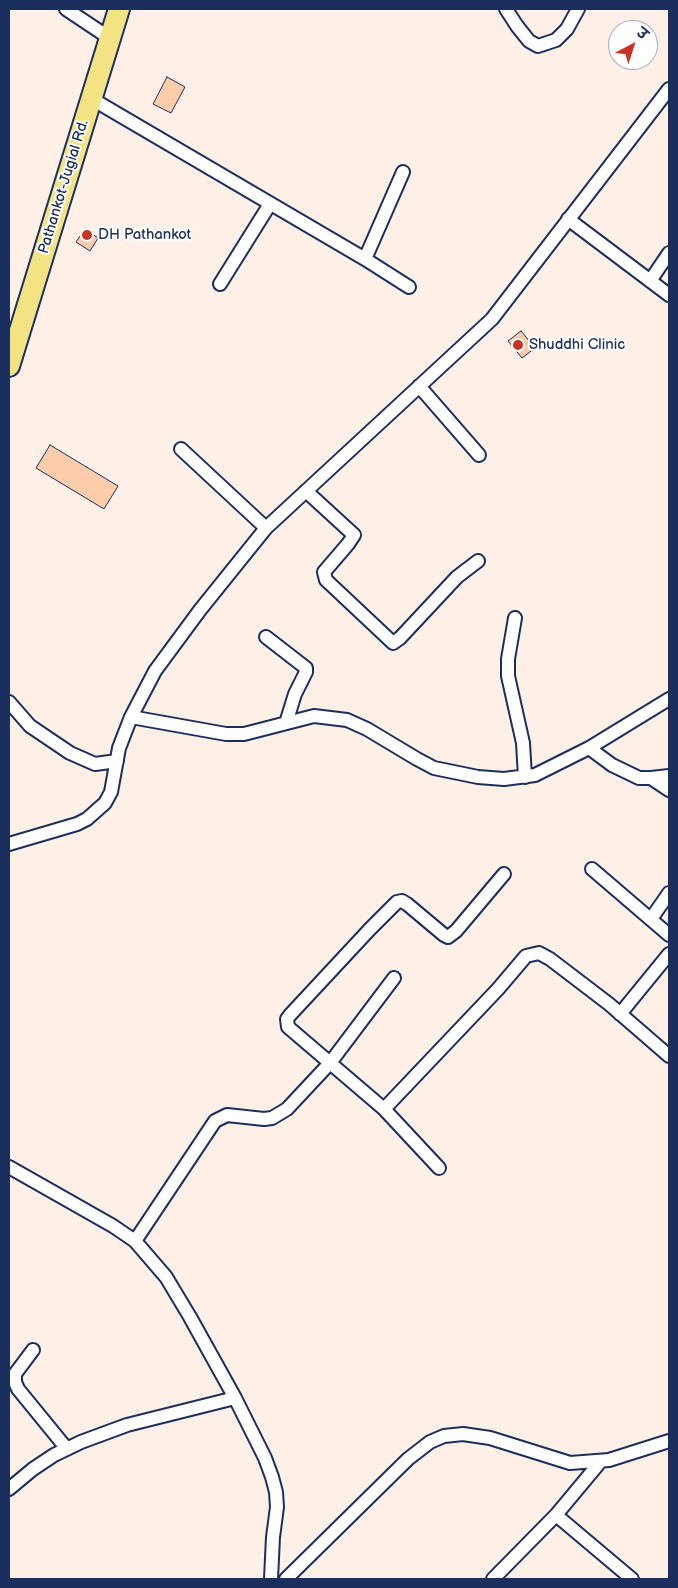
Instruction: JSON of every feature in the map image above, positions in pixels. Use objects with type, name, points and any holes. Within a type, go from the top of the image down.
[{"type":"main road","name":"Pathankot-Jugial Rd.","points":[[9,366],[13,335],[92,100],[119,9]]},
{"type":"street","points":[[66,9],[111,39]]},
{"type":"street","points":[[506,9],[529,41],[538,46],[556,40],[567,29],[578,9]]},
{"type":"street","points":[[9,844],[77,824],[87,819],[109,798],[124,732],[131,717],[155,671],[200,610],[266,528],[492,319],[669,89]]},
{"type":"street","points":[[92,100],[366,259],[409,286]]},
{"type":"street","points":[[366,259],[403,172]]},
{"type":"street","points":[[220,284],[270,204]]},
{"type":"street","points":[[568,218],[669,295]]},
{"type":"street","points":[[650,281],[669,253]]},
{"type":"street","points":[[419,386],[479,455]]},
{"type":"street","points":[[180,449],[266,528]]},
{"type":"street","points":[[306,491],[354,535],[324,572],[326,580],[393,643],[400,638],[457,577],[478,561]]},
{"type":"street","points":[[514,618],[508,659],[508,676],[523,743],[526,776]]},
{"type":"street","points":[[266,637],[306,668],[286,723]]},
{"type":"street","points":[[131,717],[226,734],[244,734],[314,716],[347,720],[367,729],[417,760],[434,768],[478,777],[504,779],[535,775],[589,748],[669,699]]},
{"type":"street","points":[[9,702],[30,726],[70,753],[94,764],[117,761]]},
{"type":"street","points":[[589,748],[612,766],[638,778],[669,776]]},
{"type":"street","points":[[651,778],[669,790]]},
{"type":"street","points":[[592,869],[669,935]]},
{"type":"street","points":[[439,1168],[384,1110],[288,1027],[287,1019],[397,902],[402,901],[407,904],[444,936],[448,937],[456,931],[504,874]]},
{"type":"street","points":[[651,919],[669,893]]},
{"type":"street","points":[[384,1110],[526,956],[533,953],[539,953],[550,958],[669,1056]]},
{"type":"street","points":[[620,1014],[669,954]]},
{"type":"street","points":[[136,1241],[215,1121],[227,1115],[264,1119],[272,1118],[287,1109],[330,1063],[394,978]]},
{"type":"street","points":[[9,1167],[136,1241],[166,1277],[235,1398],[265,1458],[276,1492],[277,1507],[271,1579]]},
{"type":"street","points":[[33,1350],[15,1374],[15,1382],[18,1389],[67,1449]]},
{"type":"street","points":[[9,1489],[33,1469],[81,1442],[127,1425],[235,1398]]},
{"type":"street","points":[[286,1579],[408,1459],[430,1442],[444,1436],[463,1434],[490,1438],[570,1462],[609,1460],[669,1441]]},
{"type":"street","points":[[493,1579],[556,1516],[601,1461]]},
{"type":"street","points":[[556,1516],[632,1579]]},
{"type":"building","points":[[167,77],[185,87],[171,113],[153,104]]},
{"type":"building","points":[[85,229],[98,238],[90,251],[76,242]]},
{"type":"building","points":[[521,331],[535,348],[522,358],[508,341]]},
{"type":"building","points":[[50,445],[118,486],[104,509],[36,468]]},
{"type":"place","name":"DH Pathankot","points":[[87,235]]},
{"type":"place","name":"Shuddhi Clinic","points":[[518,345]]}]
